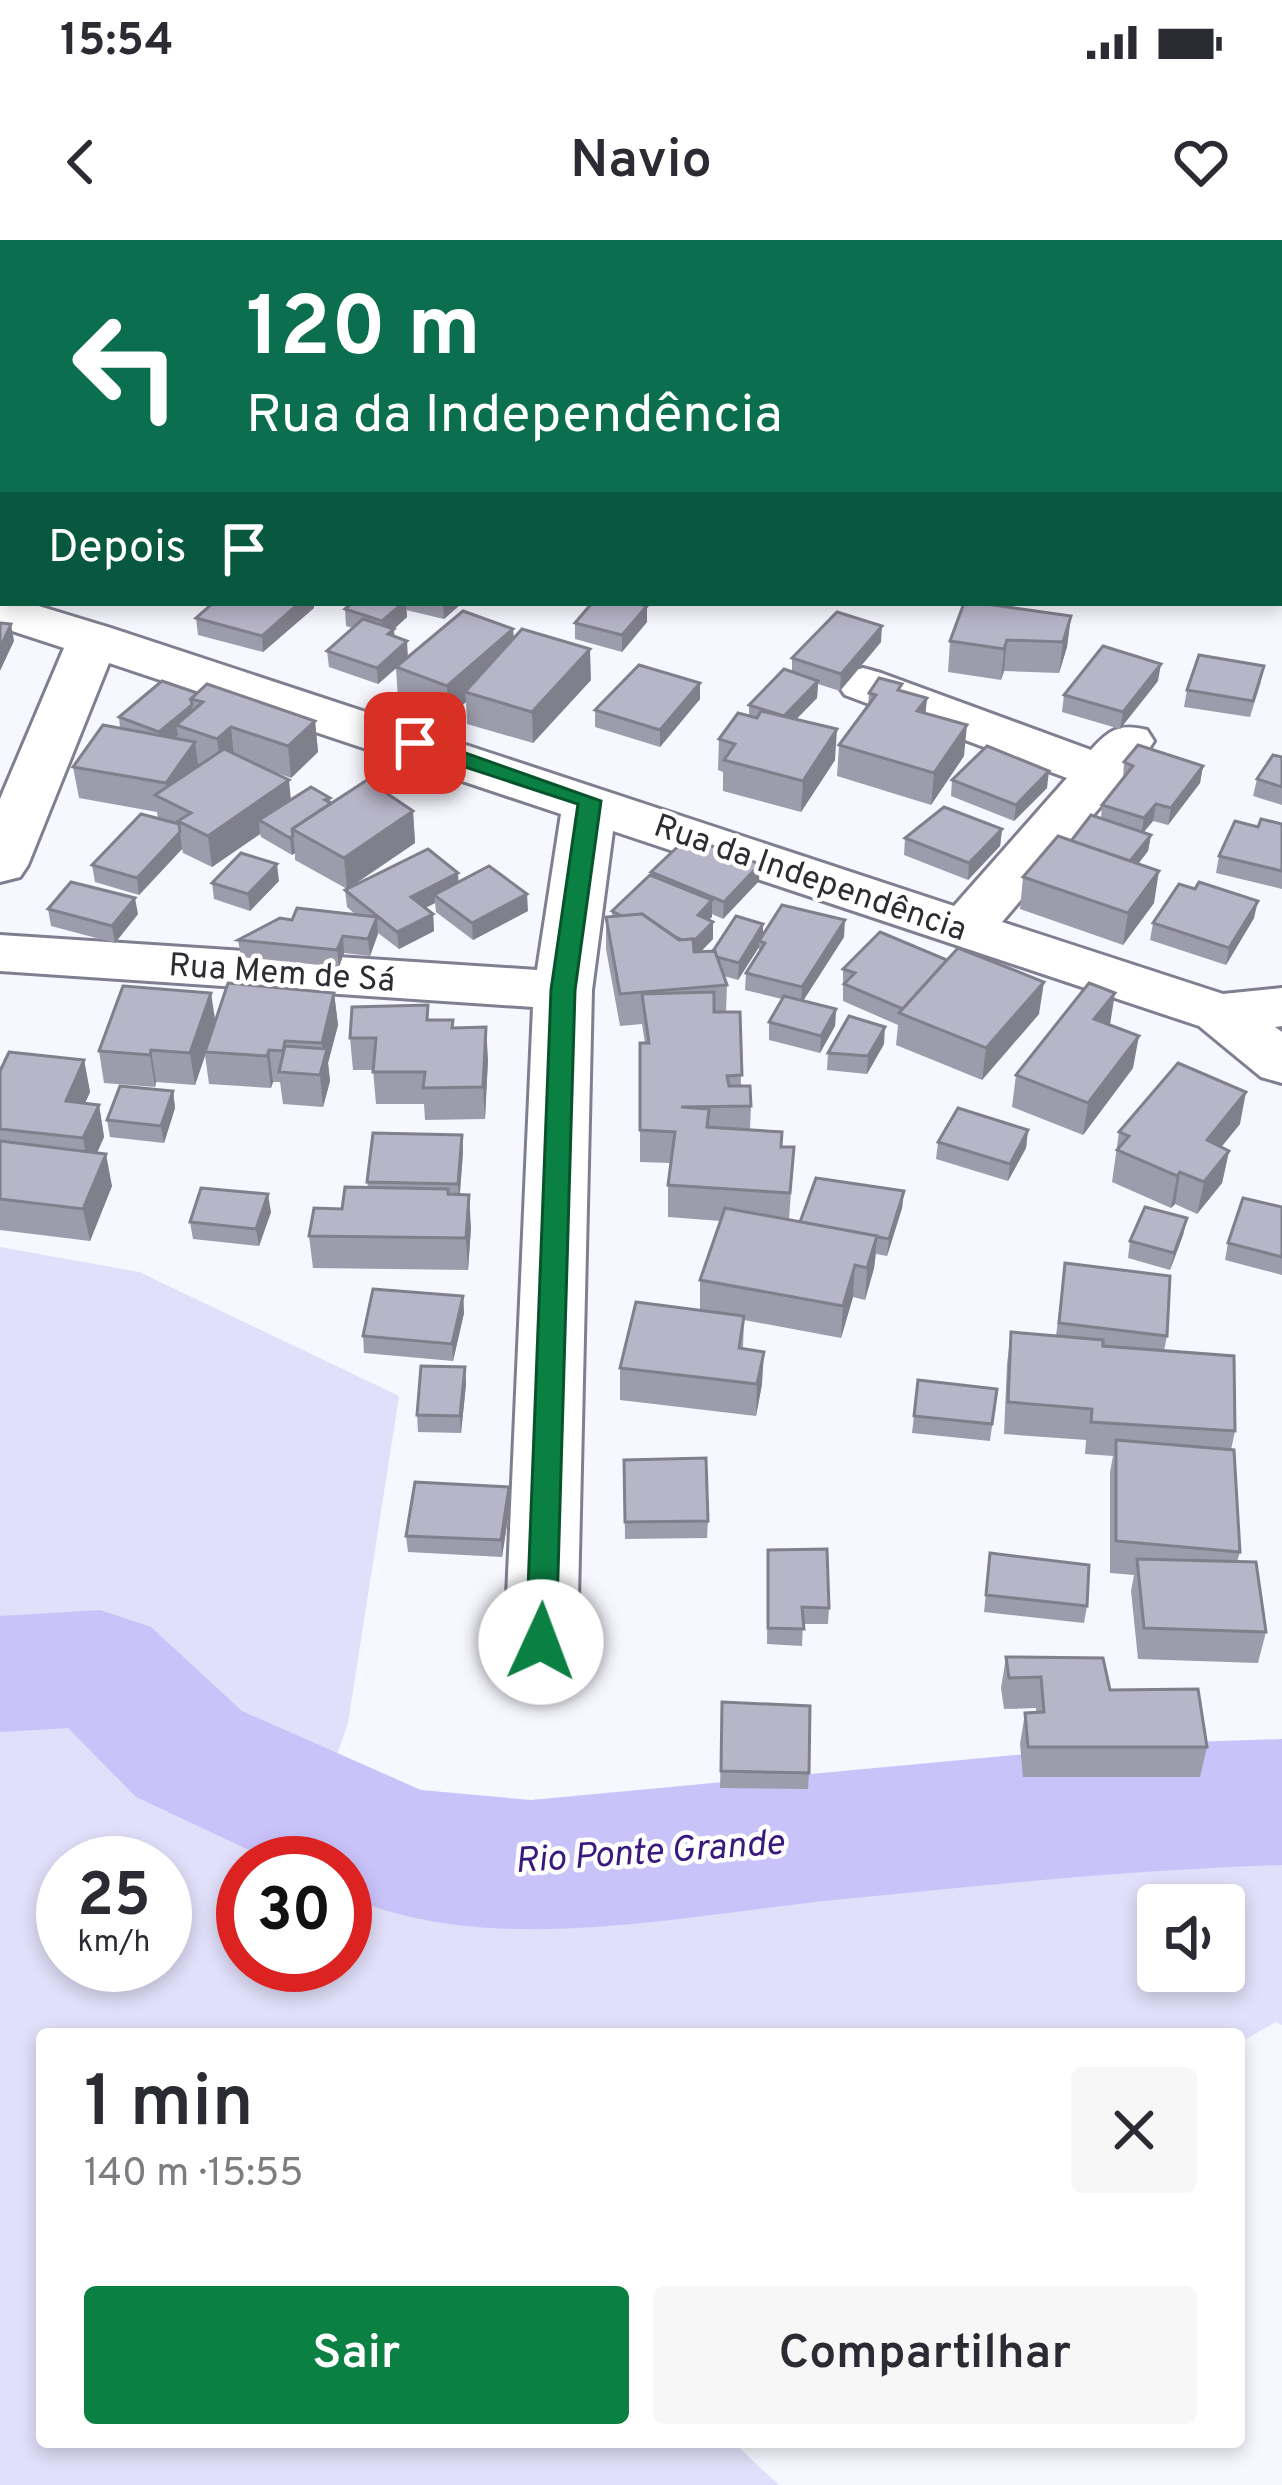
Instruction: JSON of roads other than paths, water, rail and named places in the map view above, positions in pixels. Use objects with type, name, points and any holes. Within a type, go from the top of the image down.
[{"type":"street","name":"Rua da Independência","points":[[0,610],[590,801],[1220,1013],[1282,1007]]},
{"type":"street","points":[[0,865],[93,639]]},
{"type":"street","points":[[863,684],[1115,757],[965,928]]},
{"type":"street","points":[[541,1642],[563,990],[590,801]]},
{"type":"street","name":"Rua Mem de Sá","points":[[0,953],[563,990]]},
{"type":"street","points":[[1220,1013],[1282,1063]]},
{"type":"waterway","name":"Rio Ponte Grande","points":[[0,1674],[100,1668],[189,1754],[407,1853],[531,1865],[1133,1807],[1282,1802]]}]
